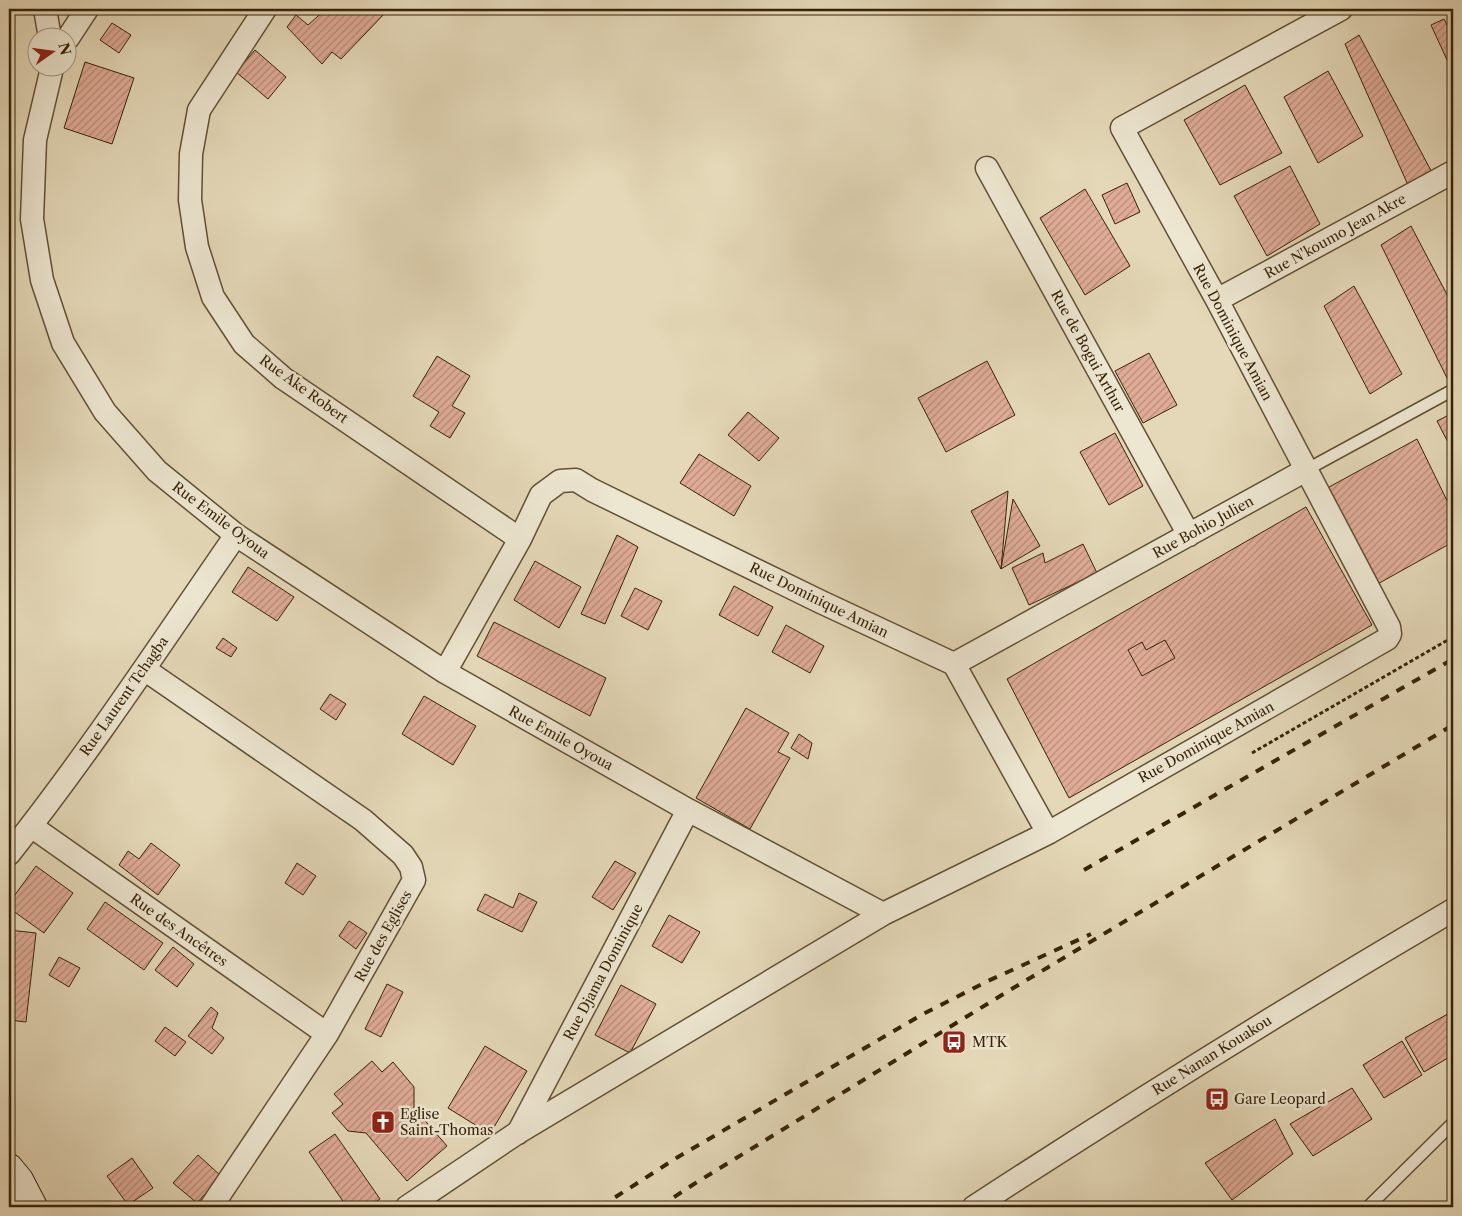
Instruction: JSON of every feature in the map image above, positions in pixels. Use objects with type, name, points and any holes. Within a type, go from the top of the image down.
[{"type":"main road","points":[[9,1149],[14,1174],[33,1207]]},
{"type":"street","points":[[45,9],[48,28]]},
{"type":"street","points":[[75,28],[87,9]]},
{"type":"street","name":"Rue Ake Robert","points":[[265,9],[199,110],[190,154],[190,200],[197,247],[213,296],[244,344],[283,378],[520,539]]},
{"type":"street","name":"Rue Dominique Amian","points":[[883,914],[1048,833],[1387,639],[1390,634],[1390,627],[1122,128],[1341,9]]},
{"type":"street","name":"Rue Emile Oyoua","points":[[50,78],[35,140],[32,219],[42,280],[64,343],[105,412],[157,471],[236,535],[445,672],[688,810],[883,914]]},
{"type":"street","name":"Rue de Bogui Arthur","points":[[988,168],[1189,535]]},
{"type":"street","name":"Rue N'koumo Jean Akre","points":[[1216,300],[1453,172]]},
{"type":"street","name":"Rue Bohio Julien","points":[[954,664],[1306,470]]},
{"type":"street","name":"Rue Dominique Amian","points":[[445,672],[520,539],[541,495],[560,482],[576,480],[592,490],[954,664]]},
{"type":"street","name":"Rue Laurent Tchagba","points":[[9,854],[144,669],[236,535]]},
{"type":"street","points":[[954,664],[1048,833]]},
{"type":"street","name":"Rue des Eglises","points":[[144,669],[363,820],[403,855],[411,866],[414,880],[327,1034],[211,1207]]},
{"type":"street","name":"Rue Djama Dominique","points":[[518,1134],[688,810]]},
{"type":"street","name":"Rue des Ancêtres","points":[[31,826],[327,1034]]},
{"type":"street","name":"Rue Nanan Kouakou","points":[[974,1207],[1132,1104],[1341,975],[1453,910]]},
{"type":"street","points":[[407,1207],[518,1134],[883,914]]},
{"type":"lane","name":"Rue Bohio Julien","points":[[1306,470],[1453,390]]},
{"type":"lane","points":[[1368,1207],[1453,1123]]},
{"type":"path","points":[[1252,753],[1453,637]]},
{"type":"building","points":[[326,9],[385,9],[387,11],[341,59],[332,52],[322,64],[287,27],[296,15],[308,25]]},
{"type":"building","points":[[1444,19],[1453,37],[1453,73],[1431,25]]},
{"type":"building","points":[[112,23],[131,35],[119,53],[100,40]]},
{"type":"building","points":[[1359,35],[1436,180],[1412,194],[1345,44]]},
{"type":"building","points":[[255,50],[286,77],[268,99],[236,72]]},
{"type":"building","points":[[85,62],[134,78],[112,144],[64,128]]},
{"type":"building","points":[[1328,71],[1363,136],[1318,163],[1284,97]]},
{"type":"building","points":[[1245,85],[1282,153],[1220,185],[1184,120]]},
{"type":"building","points":[[1290,166],[1320,224],[1267,256],[1234,196]]},
{"type":"building","points":[[1127,183],[1140,212],[1115,224],[1102,195]]},
{"type":"building","points":[[1085,189],[1130,266],[1085,295],[1040,218]]},
{"type":"building","points":[[1411,226],[1453,306],[1453,379],[1449,382],[1381,245]]},
{"type":"building","points":[[1354,286],[1402,374],[1370,394],[1324,306]]},
{"type":"building","points":[[1149,353],[1177,405],[1143,423],[1115,371]]},
{"type":"building","points":[[437,356],[470,376],[452,406],[465,413],[450,438],[430,426],[439,412],[413,396]]},
{"type":"building","points":[[987,361],[1015,415],[946,452],[918,398]]},
{"type":"building","points":[[748,412],[779,438],[759,461],[728,435]]},
{"type":"building","points":[[1453,413],[1453,452],[1437,421]]},
{"type":"building","points":[[1115,433],[1143,486],[1109,505],[1080,452]]},
{"type":"building","points":[[1417,439],[1453,513],[1453,542],[1374,586],[1320,492]]},
{"type":"building","points":[[699,454],[751,486],[734,516],[680,483]]},
{"type":"building","points":[[1008,491],[1001,569],[971,511]]},
{"type":"building","points":[[1013,499],[1040,546],[1001,569]]},
{"type":"building","points":[[1306,507],[1372,625],[1069,798],[1007,679]]},
{"type":"building","points":[[617,535],[638,547],[605,624],[581,614]]},
{"type":"building","points":[[1083,544],[1097,573],[1029,605],[1012,568],[1043,553],[1045,563]]},
{"type":"building","points":[[535,561],[581,587],[559,628],[514,600]]},
{"type":"building","points":[[248,567],[294,597],[277,621],[232,592]]},
{"type":"building","points":[[734,586],[773,607],[758,636],[719,615]]},
{"type":"building","points":[[635,588],[662,601],[648,630],[621,616]]},
{"type":"building","points":[[494,622],[606,678],[590,716],[477,656]]},
{"type":"building","points":[[786,625],[824,646],[810,673],[772,652]]},
{"type":"building","points":[[223,638],[237,648],[231,657],[216,648]]},
{"type":"building","points":[[1165,640],[1175,658],[1142,676],[1128,650],[1142,642],[1146,650]]},
{"type":"building","points":[[330,694],[346,704],[336,720],[320,709]]},
{"type":"building","points":[[424,696],[476,726],[453,765],[402,734]]},
{"type":"building","points":[[746,708],[789,733],[778,752],[790,758],[750,829],[696,798]]},
{"type":"building","points":[[799,734],[812,743],[808,759],[791,748]]},
{"type":"building","points":[[151,843],[180,865],[158,895],[119,865],[128,851],[139,859]]},
{"type":"building","points":[[615,861],[636,873],[613,910],[592,897]]},
{"type":"building","points":[[297,863],[316,876],[303,895],[285,883]]},
{"type":"building","points":[[36,866],[73,893],[44,933],[9,908],[9,903]]},
{"type":"building","points":[[519,893],[537,902],[522,932],[477,910],[485,894],[513,908]]},
{"type":"building","points":[[105,902],[163,943],[144,970],[87,929]]},
{"type":"building","points":[[669,915],[700,932],[682,963],[652,946]]},
{"type":"building","points":[[349,921],[367,933],[356,949],[339,936]]},
{"type":"building","points":[[9,930],[36,933],[26,1022],[9,1020]]},
{"type":"building","points":[[173,947],[194,964],[177,987],[155,970]]},
{"type":"building","points":[[59,957],[80,968],[69,987],[49,975]]},
{"type":"building","points":[[387,984],[403,992],[381,1037],[365,1029]]},
{"type":"building","points":[[621,985],[656,1004],[630,1053],[595,1035]]},
{"type":"building","points":[[211,1007],[218,1013],[212,1028],[224,1038],[212,1054],[188,1036]]},
{"type":"building","points":[[1453,1011],[1453,1055],[1424,1072],[1405,1038]]},
{"type":"building","points":[[165,1027],[186,1042],[175,1056],[155,1041]]},
{"type":"building","points":[[1402,1041],[1422,1075],[1384,1098],[1363,1065]]},
{"type":"building","points":[[485,1046],[527,1071],[490,1134],[448,1108]]},
{"type":"building","name":"Eglise Saint-Thomas","points":[[372,1061],[382,1072],[393,1062],[414,1087],[414,1108],[447,1146],[407,1181],[366,1133],[348,1131],[332,1113],[343,1104],[334,1094]]},
{"type":"building","points":[[1352,1088],[1372,1119],[1313,1156],[1290,1124]]},
{"type":"building","points":[[1275,1119],[1293,1154],[1232,1200],[1205,1163]]},
{"type":"building","points":[[335,1134],[380,1199],[368,1207],[347,1207],[309,1152]]},
{"type":"building","points":[[198,1155],[221,1176],[197,1203],[173,1183]]},
{"type":"building","points":[[132,1158],[153,1188],[128,1205],[107,1176]]},
{"type":"railway","points":[[1084,870],[1453,659]]},
{"type":"railway","points":[[659,1207],[1010,990],[1453,725]]},
{"type":"railway","points":[[600,1207],[678,1157],[923,1014],[988,981],[1091,934]]},
{"type":"place","name":"MTK","points":[[954,1042]]},
{"type":"place","name":"Gare Leopard","points":[[1217,1099]]},
{"type":"place","name":"Eglise Saint-Thomas","points":[[383,1122]]}]
